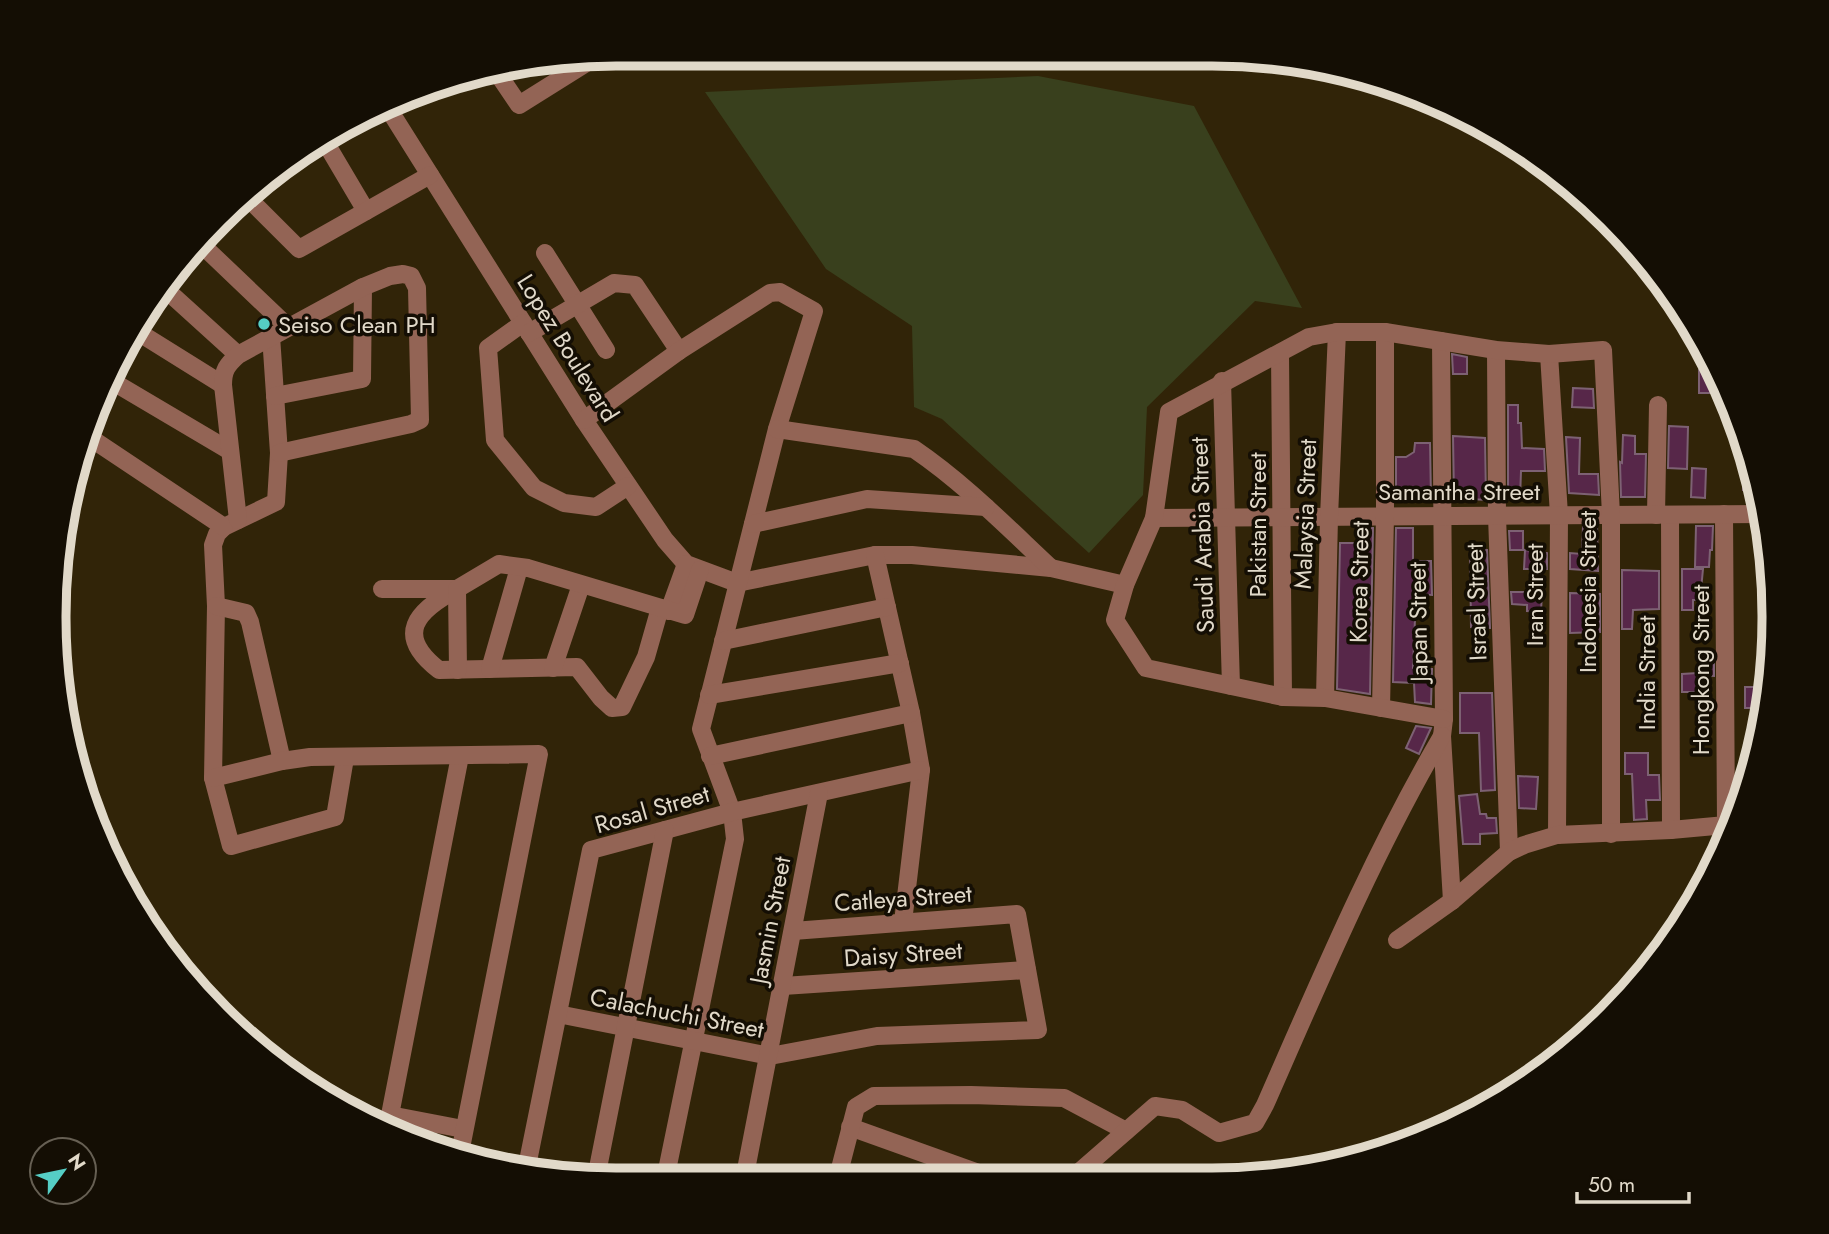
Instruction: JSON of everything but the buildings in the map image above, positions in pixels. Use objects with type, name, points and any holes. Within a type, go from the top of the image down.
[{"type":"street","points":[[501,79],[519,105],[578,68]]},
{"type":"street","name":"Lopez Boulevard","points":[[392,115],[584,420],[665,540],[693,567]]},
{"type":"street","points":[[329,148],[366,211]]},
{"type":"street","points":[[253,203],[299,249],[430,175]]},
{"type":"street","points":[[207,250],[288,327]]},
{"type":"street","points":[[545,253],[606,350]]},
{"type":"street","points":[[231,523],[230,451],[223,372],[238,355],[363,287],[390,276],[411,276],[417,288],[420,420],[279,453]]},
{"type":"street","points":[[628,486],[596,507],[564,503],[534,488],[495,440],[488,348],[577,305],[614,283],[635,285],[679,351]]},
{"type":"street","points":[[275,396],[362,379],[363,287]]},
{"type":"street","points":[[584,420],[679,351],[771,293],[780,292],[814,311],[777,429],[701,729],[732,812],[735,839],[668,1168]]},
{"type":"street","points":[[171,294],[238,355]]},
{"type":"street","points":[[1084,1168],[1155,1106],[1182,1110],[1219,1133],[1255,1123],[1331,955],[1443,728],[1381,708],[1325,698],[1283,696],[1146,668],[1115,620],[1125,585],[1154,518],[1169,412],[1309,337],[1337,332],[1385,332],[1496,350],[1549,355]]},
{"type":"street","name":"Malaysia Street","points":[[1325,698],[1337,332]]},
{"type":"street","name":"Korea Street","points":[[1381,708],[1385,332]]},
{"type":"street","points":[[144,336],[223,385]]},
{"type":"street","points":[[271,336],[279,453],[276,502],[231,523],[217,534],[213,545],[216,606],[213,778],[231,846],[335,817],[345,758]]},
{"type":"street","name":"Japan Street","points":[[1441,341],[1443,728],[1452,901]]},
{"type":"street","name":"Israel Street","points":[[1496,350],[1497,516],[1508,852]]},
{"type":"street","name":"Indonesia Street","points":[[1549,355],[1604,350],[1611,515],[1611,834]]},
{"type":"street","name":"Pakistan Street","points":[[1280,354],[1283,696]]},
{"type":"street","name":"Iran Street","points":[[1549,355],[1559,515],[1557,835]]},
{"type":"street","name":"Saudi Arabia Street","points":[[1222,382],[1231,686]]},
{"type":"street","points":[[118,385],[230,451]]},
{"type":"street","name":"India Street","points":[[1658,405],[1671,830]]},
{"type":"street","points":[[777,429],[914,449],[986,507],[1051,568]]},
{"type":"street","points":[[96,441],[231,523]]},
{"type":"street","points":[[753,524],[867,499],[986,507]]},
{"type":"street","name":"Hongkong Street","points":[[1724,514],[1730,804]]},
{"type":"street","name":"Samantha Street","points":[[1154,518],[1753,514]]},
{"type":"street","points":[[665,610],[528,568],[499,564],[433,602],[420,613],[415,626],[414,642],[423,658],[439,670],[577,667],[612,708],[622,707],[665,610],[693,567],[737,583],[875,555],[912,555],[1051,568],[1125,585]]},
{"type":"street","points":[[875,555],[922,770],[903,922]]},
{"type":"street","points":[[490,669],[519,568]]},
{"type":"street","points":[[553,668],[581,585]]},
{"type":"street","points":[[382,589],[457,589]]},
{"type":"street","points":[[457,589],[458,670]]},
{"type":"street","points":[[216,606],[246,613],[250,622],[282,761]]},
{"type":"street","points":[[723,641],[887,607]]},
{"type":"street","points":[[709,695],[900,663]]},
{"type":"street","points":[[710,756],[911,713]]},
{"type":"street","points":[[213,778],[310,757],[539,754],[461,1145]]},
{"type":"street","points":[[460,756],[390,1115],[463,1129]]},
{"type":"street","name":"Rosal Street","points":[[528,1160],[591,850],[732,812],[922,770]]},
{"type":"street","name":"Jasmin Street","points":[[746,1168],[819,793]]},
{"type":"street","points":[[1397,940],[1452,901],[1508,852],[1524,845],[1557,835],[1671,830],[1722,824]]},
{"type":"street","points":[[598,1167],[664,830]]},
{"type":"street","name":"Catleya Street","points":[[793,931],[1017,914],[1027,970]]},
{"type":"street","name":"Calachuchi Street","points":[[558,1014],[769,1056],[877,1035],[1038,1030],[1027,970]]},
{"type":"street","name":"Daisy Street","points":[[783,986],[1027,970]]},
{"type":"street","points":[[840,1168],[856,1107],[874,1096],[1064,1098],[1126,1131]]},
{"type":"street","points":[[850,1128],[964,1168]]},
{"type":"green space","points":[[1038,76],[1194,106],[1302,308],[1255,301],[1147,407],[1143,495],[1089,553],[942,419],[914,407],[912,326],[826,269],[705,92]]},
{"type":"place","name":"Seiso Clean PH","points":[[264,324]]}]
